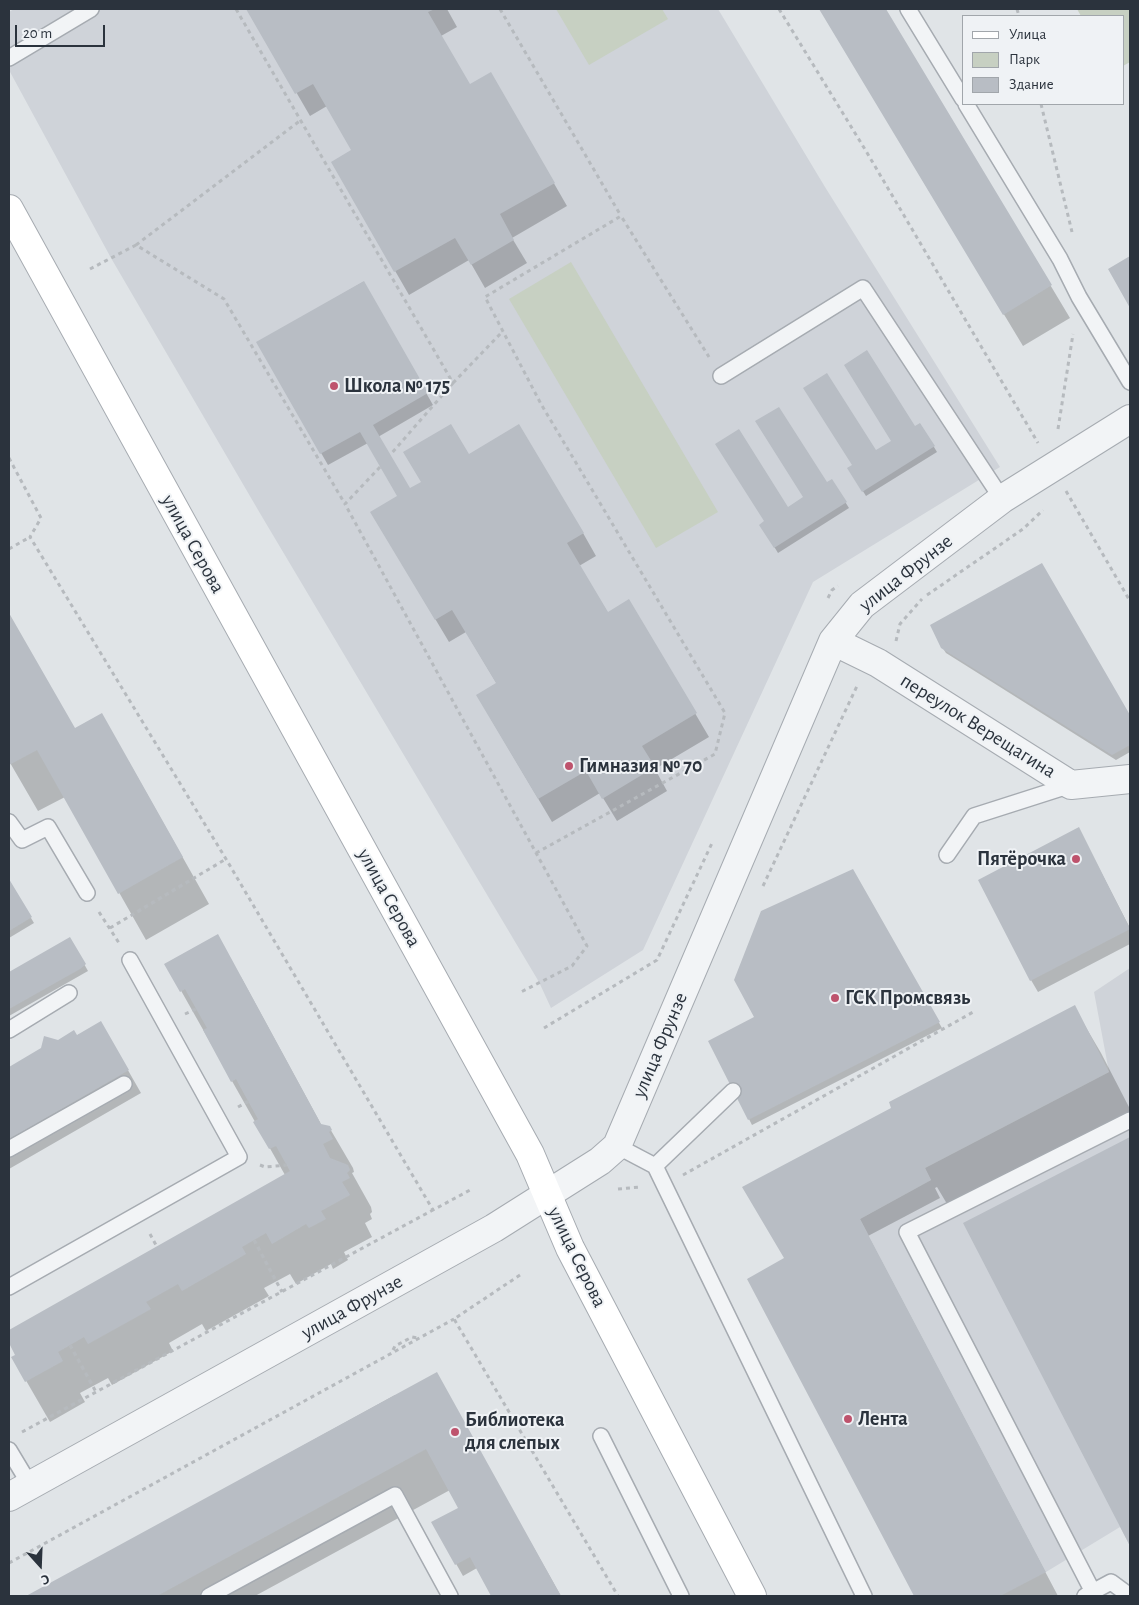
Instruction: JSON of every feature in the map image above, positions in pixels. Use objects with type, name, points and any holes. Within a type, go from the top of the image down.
[{"type":"street","name":"улица Серова","points":[[9,209],[525,1146],[570,1248],[752,1596]]},
{"type":"street","name":"улица Фрунзе","points":[[19,1491],[494,1228],[600,1161],[617,1146],[833,640],[862,605],[1002,499],[1130,419]]},
{"type":"street","name":"переулок Верещагина","points":[[833,640],[878,663],[1071,785],[1130,779]]},
{"type":"lane","points":[[9,58],[91,9]]},
{"type":"lane","points":[[908,9],[962,97]]},
{"type":"lane","points":[[967,105],[1060,259],[1079,297],[1130,382]]},
{"type":"lane","points":[[721,376],[862,288],[1002,499]]},
{"type":"lane","points":[[948,855],[974,816],[1071,785]]},
{"type":"lane","points":[[9,822],[22,840],[48,827],[86,893]]},
{"type":"lane","points":[[9,1286],[239,1157],[130,960]]},
{"type":"lane","points":[[9,1030],[69,993]]},
{"type":"lane","points":[[9,1149],[124,1084]]},
{"type":"lane","points":[[655,1166],[734,1091]]},
{"type":"lane","points":[[1130,1120],[907,1232],[1089,1594],[1111,1582],[1130,1596]]},
{"type":"lane","points":[[617,1146],[655,1166],[864,1596]]},
{"type":"lane","points":[[601,1436],[681,1596]]},
{"type":"lane","points":[[9,1450],[19,1491]]},
{"type":"lane","points":[[209,1596],[395,1496],[450,1596]]},
{"type":"path","points":[[236,9],[453,383]]},
{"type":"path","points":[[500,9],[621,216],[721,376]]},
{"type":"path","points":[[779,9],[866,151],[1130,601]]},
{"type":"path","points":[[90,269],[136,245],[301,120]]},
{"type":"path","points":[[536,853],[715,754],[726,713],[546,412],[485,297],[621,216]]},
{"type":"path","points":[[136,245],[224,299],[345,504],[587,946],[572,966],[521,992]]},
{"type":"path","points":[[390,455],[453,383],[503,331]]},
{"type":"path","points":[[9,458],[41,518],[30,537],[9,549]]},
{"type":"path","points":[[345,504],[380,467]]},
{"type":"path","points":[[896,646],[900,624],[921,599],[1023,529],[1044,509]]},
{"type":"path","points":[[30,537],[226,859],[433,1210]]},
{"type":"path","points":[[110,928],[226,859]]},
{"type":"path","points":[[86,893],[130,960]]},
{"type":"path","points":[[618,1189],[665,1186],[975,1011]]},
{"type":"path","points":[[18,1434],[472,1189]]},
{"type":"path","points":[[254,1240],[282,1292]]},
{"type":"path","points":[[9,1563],[454,1319],[520,1276]]},
{"type":"path","points":[[454,1319],[618,1596]]},
{"type":"path","points":[[70,1345],[96,1392]]},
{"type":"shaded area","points":[[14,9],[718,9],[825,187],[1000,467],[813,582],[643,950],[551,1008],[539,982],[261,515],[111,258],[9,70],[9,12]]},
{"type":"shaded area","points":[[1130,968],[1130,1546],[1120,1527],[1046,1572],[860,1219],[931,1180],[925,1168],[1109,1072],[1094,992]]},
{"type":"green space","points":[[556,9],[662,9],[668,19],[589,65]]},
{"type":"green space","points":[[1077,9],[1130,9],[1130,62],[1124,65],[1124,15],[1080,15]]},
{"type":"green space","points":[[571,262],[718,512],[656,548],[509,299]]},
{"type":"building","points":[[246,9],[435,9],[428,12],[470,84],[491,72],[555,183],[500,214],[514,240],[471,265],[455,238],[394,272],[331,162],[351,150],[313,84],[295,94]]},
{"type":"building","points":[[819,9],[886,9],[1052,285],[1003,315]]},
{"type":"building","points":[[1130,256],[1130,308],[1108,269]]},
{"type":"building","points":[[364,281],[428,393],[373,425],[410,488],[421,482],[403,452],[451,424],[469,454],[519,424],[584,533],[567,543],[608,612],[629,599],[697,713],[642,746],[655,767],[602,799],[586,771],[538,799],[476,695],[496,683],[452,610],[435,620],[370,512],[397,496],[360,432],[320,454],[256,342]]},
{"type":"building","points":[[867,350],[915,426],[920,423],[935,446],[862,492],[847,468],[852,465],[803,388],[827,373],[876,450],[891,441],[844,365]]},
{"type":"building","points":[[779,407],[827,482],[832,479],[847,502],[774,548],[759,525],[764,521],[715,444],[739,429],[788,507],[803,497],[755,421]]},
{"type":"building","points":[[1042,563],[1130,715],[1130,745],[1112,755],[941,648],[930,625]]},
{"type":"building","points":[[9,613],[75,728],[102,713],[183,857],[118,894],[37,750],[9,765]]},
{"type":"building","points":[[1079,827],[1130,929],[1030,981],[978,880]]},
{"type":"building","name":"ГСК Промсвязь","points":[[853,869],[940,1022],[748,1120],[708,1041],[754,1017],[734,980],[761,911]]},
{"type":"building","points":[[9,879],[32,917],[9,931]]},
{"type":"building","points":[[218,934],[321,1124],[330,1126],[332,1130],[329,1132],[333,1139],[323,1144],[330,1158],[348,1165],[350,1170],[347,1173],[350,1178],[342,1182],[350,1195],[321,1211],[326,1219],[309,1228],[306,1224],[272,1244],[266,1233],[242,1247],[246,1254],[182,1291],[178,1284],[146,1302],[151,1309],[88,1344],[84,1337],[58,1352],[63,1361],[25,1382],[11,1357],[15,1355],[9,1343],[9,1330],[290,1171],[276,1146],[269,1149],[253,1122],[258,1119],[236,1079],[231,1082],[203,1030],[207,1028],[185,989],[180,992],[164,964]]},
{"type":"building","points":[[70,937],[86,964],[9,1009],[9,972]]},
{"type":"building","points":[[1075,1005],[1109,1072],[925,1168],[931,1180],[860,1219],[1046,1572],[1000,1596],[914,1596],[747,1279],[784,1258],[742,1187],[891,1108],[889,1102]]},
{"type":"building","points":[[101,1021],[129,1070],[9,1139],[9,1067],[41,1048],[44,1036],[58,1040],[74,1030],[77,1035]]},
{"type":"building","points":[[1130,1137],[1130,1546],[963,1223]]},
{"type":"building","points":[[437,1372],[561,1596],[491,1596],[470,1557],[455,1565],[431,1522],[458,1508],[426,1449],[157,1596],[26,1596]]},
{"type":"place","name":"Школа № 175","points":[[334,386]]},
{"type":"place","name":"Гимназия № 70","points":[[569,766]]},
{"type":"place","name":"Пятёрочка","points":[[1076,859]]},
{"type":"place","name":"ГСК Промсвязь","points":[[835,998]]},
{"type":"place","name":"Лента","points":[[848,1419]]},
{"type":"place","name":"Библиотека для слепых","points":[[455,1432]]}]
